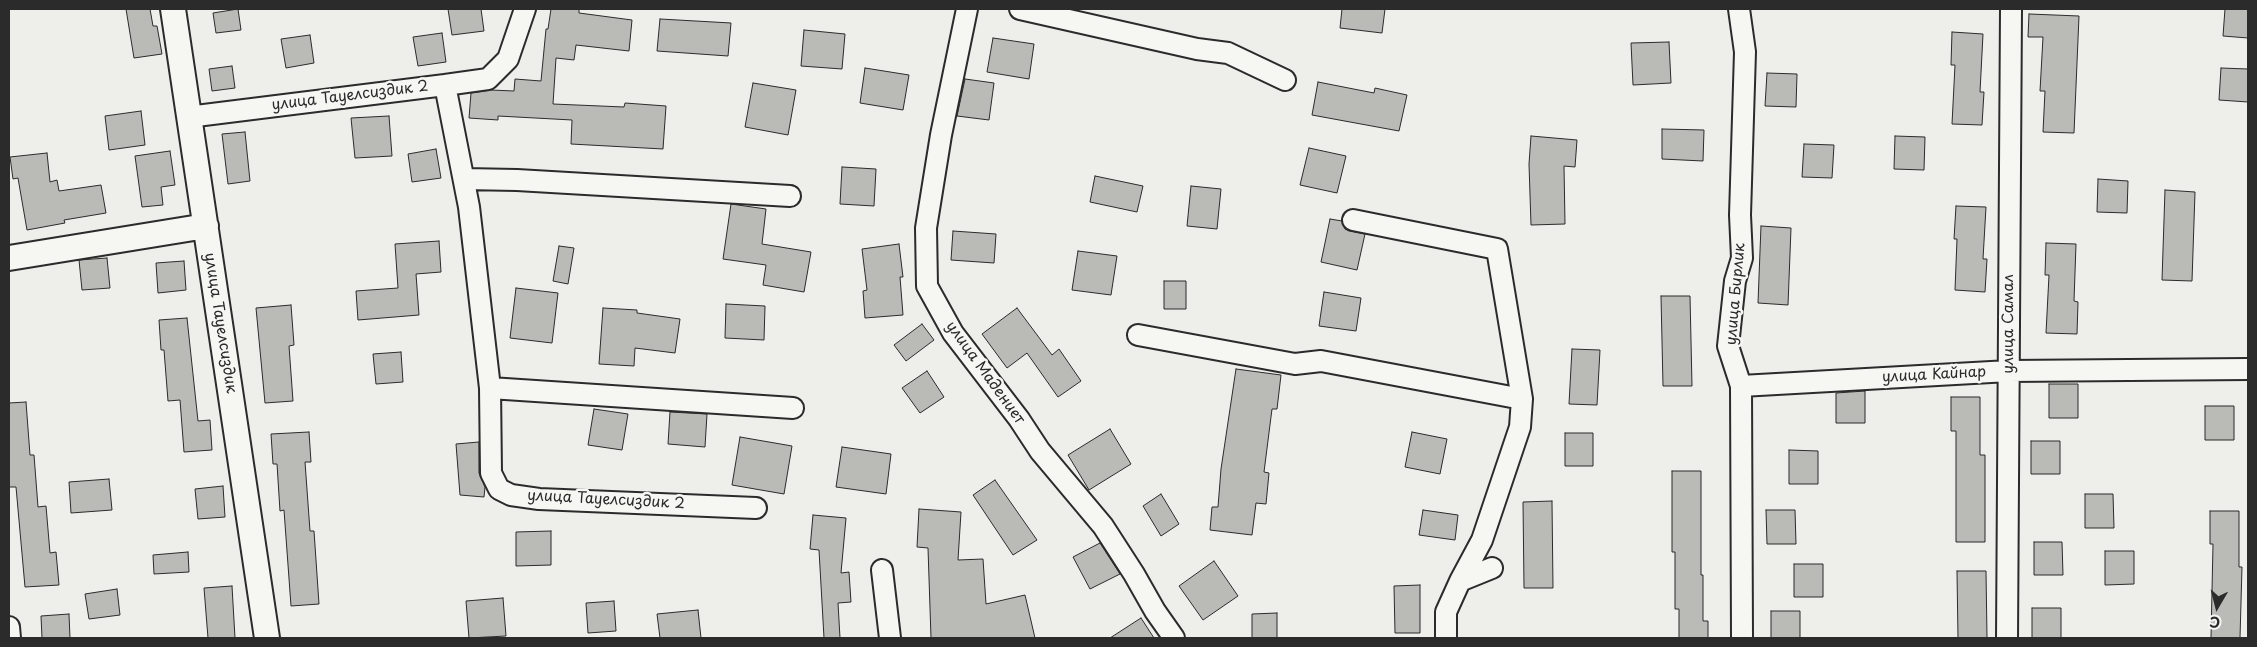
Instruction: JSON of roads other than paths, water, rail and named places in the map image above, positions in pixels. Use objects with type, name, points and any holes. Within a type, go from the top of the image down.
[{"type":"street","name":"улица Тауелсиздик","points":[[173,9],[268,638]]},
{"type":"street","points":[[445,84],[488,79],[508,59],[524,9]]},
{"type":"street","name":"улица Мадениет","points":[[967,9],[941,135],[926,228],[926,286],[954,333],[1019,419],[1040,451],[1103,526],[1134,574],[1155,612],[1174,638]]},
{"type":"street","points":[[1020,9],[1197,49],[1228,53],[1285,80]]},
{"type":"street","name":"улица Бирлик","points":[[1739,9],[1745,52],[1740,205],[1742,258],[1735,281],[1728,346],[1741,386],[1742,638]]},
{"type":"street","name":"улица Самал","points":[[2007,638],[2011,9]]},
{"type":"street","name":"улица Тауелсиздик 2","points":[[188,117],[445,84],[469,207],[490,388],[491,473],[499,489],[511,495],[539,499],[756,508]]},
{"type":"street","points":[[464,180],[517,180],[790,196]]},
{"type":"street","points":[[1353,220],[1497,249],[1522,399],[1520,427],[1482,540],[1446,612],[1446,638]]},
{"type":"street","points":[[9,258],[206,226]]},
{"type":"street","points":[[1138,335],[1295,364],[1321,360],[1522,399]]},
{"type":"street","name":"улица Кайнар","points":[[1741,386],[2009,371],[2248,369]]},
{"type":"street","points":[[490,388],[793,408]]},
{"type":"street","points":[[1460,581],[1492,568]]},
{"type":"street","points":[[882,570],[890,638]]},
{"type":"street","points":[[9,627],[10,638]]}]
